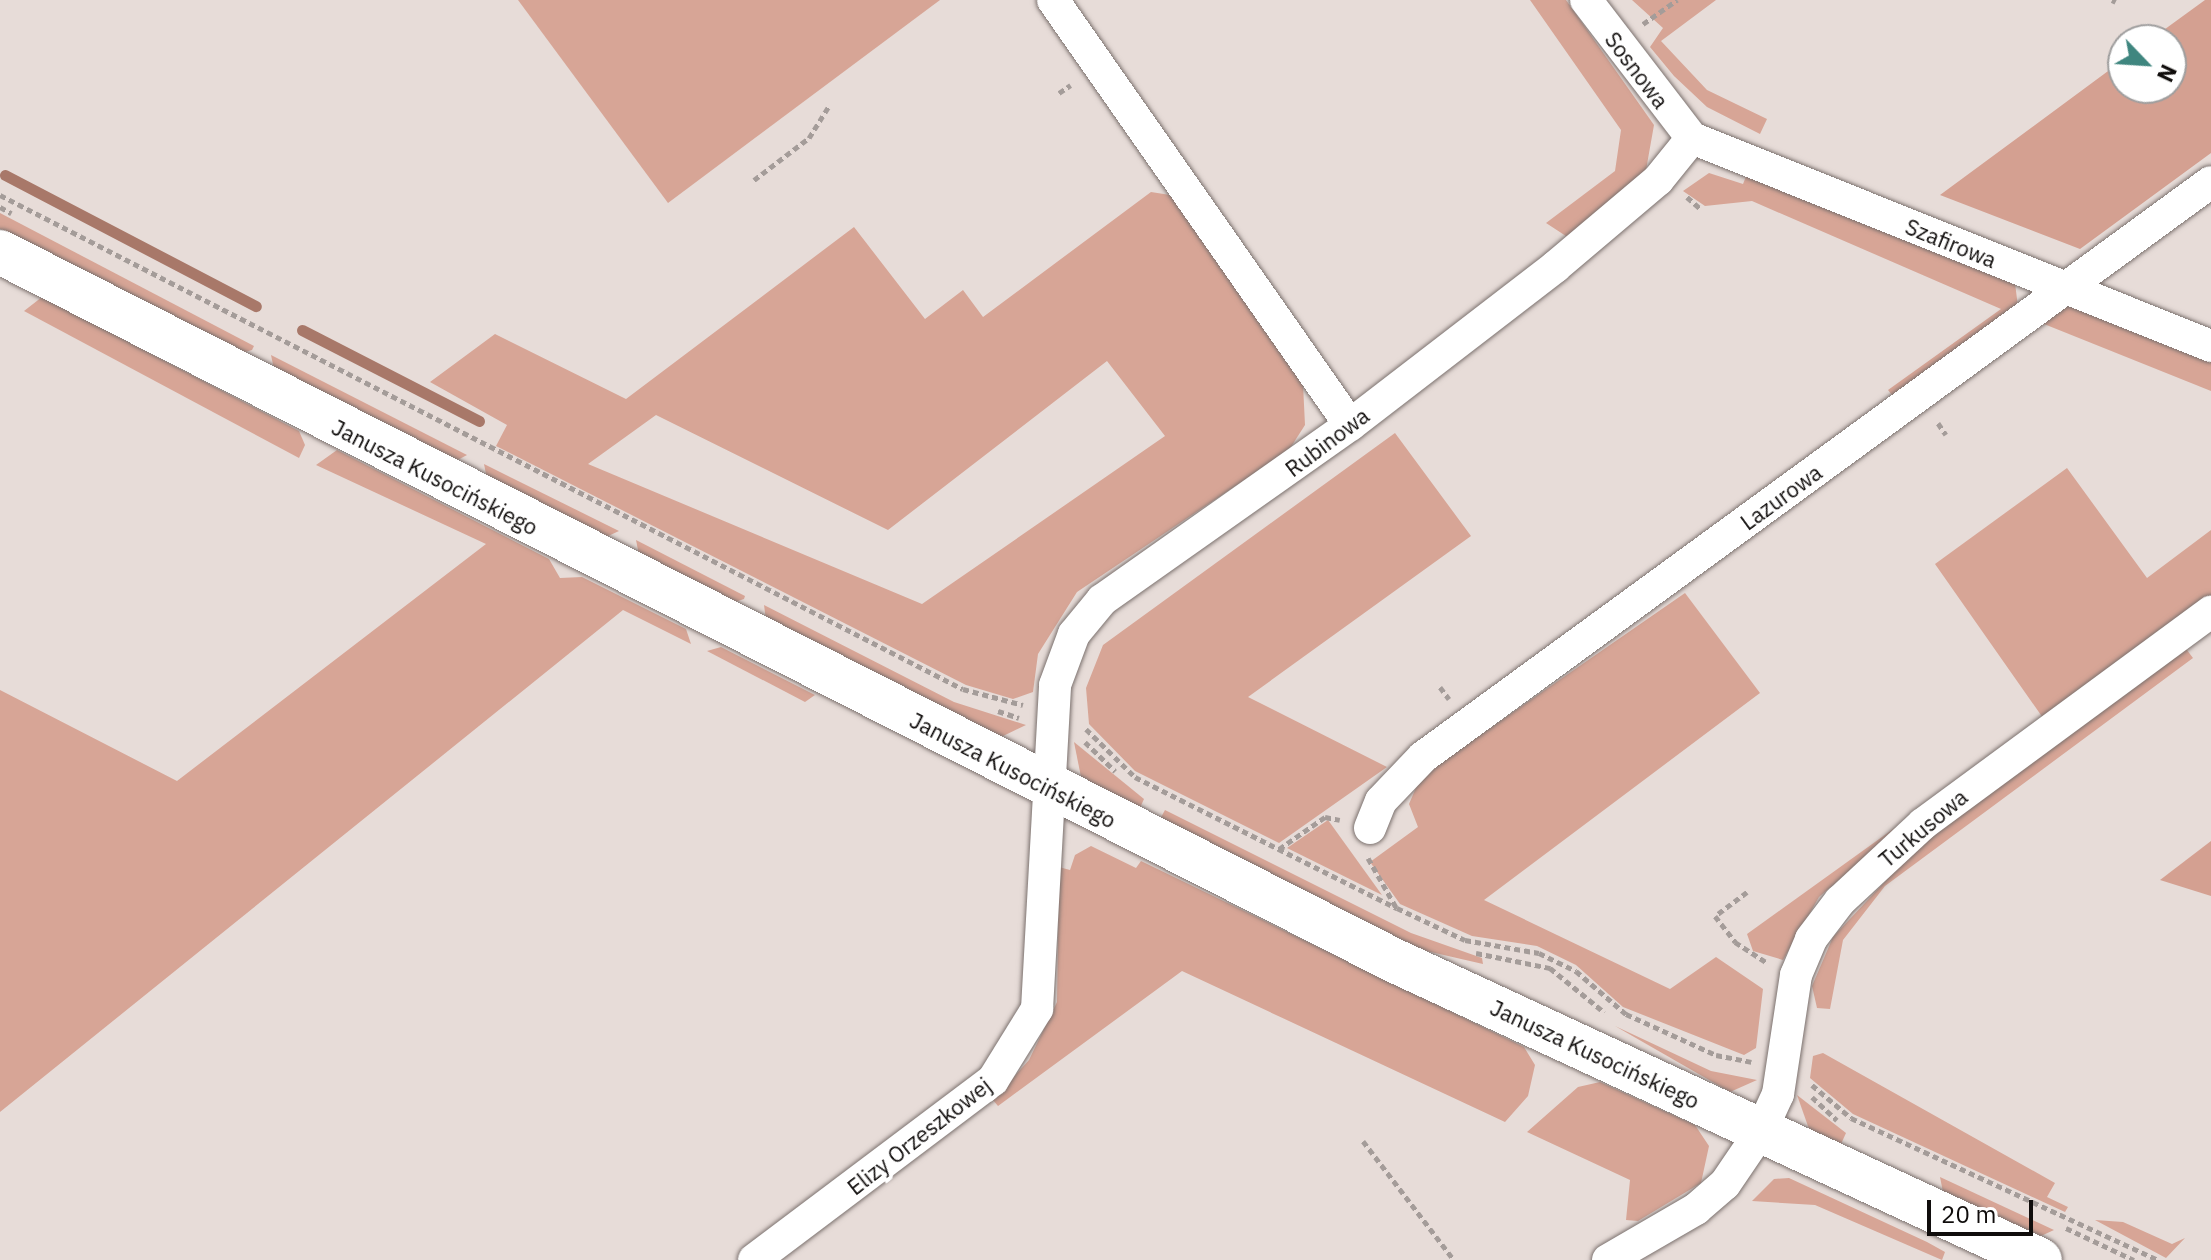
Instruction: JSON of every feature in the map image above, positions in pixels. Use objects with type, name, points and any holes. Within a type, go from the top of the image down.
[{"type":"street","points":[[1053,0],[1350,425]]},
{"type":"street","name":"Sosnowa","points":[[1586,0],[1692,138]]},
{"type":"street","name":"Rubinowa","points":[[1046,788],[1058,670],[1083,623],[1102,600],[1350,425],[1625,209],[1692,138]]},
{"type":"street","name":"Szafirowa","points":[[1692,138],[2211,346]]},
{"type":"street","name":"Lazurowa","points":[[1370,828],[1381,801],[1423,757],[2211,182]]},
{"type":"street","name":"Janusza Kusocińskiego","points":[[0,252],[1046,788],[1393,960],[2040,1260]]},
{"type":"street","name":"Turkusowa","points":[[1608,1260],[1696,1209],[1725,1184],[1761,1131],[1778,1094],[1796,975],[1824,919],[1923,824],[2211,612]]},
{"type":"street","name":"Elizy Orzeszkowej","points":[[754,1260],[959,1110],[1016,1048],[1043,983],[1046,788]]},
{"type":"path","points":[[754,180],[809,138],[829,106]]},
{"type":"path","points":[[1279,849],[1325,817],[1370,828],[1367,865],[1397,908]]},
{"type":"path","points":[[1747,892],[1715,916],[1750,955],[1796,975]]},
{"type":"path","points":[[1363,1141],[1454,1260]]},
{"type":"shaded area","points":[[518,0],[940,0],[668,203]]},
{"type":"shaded area","points":[[1530,0],[1566,0],[1654,125],[1646,170],[1569,238],[1546,223],[1615,171],[1621,130]]},
{"type":"shaded area","points":[[1632,0],[1716,0],[1661,41],[1707,90],[1767,119],[1760,134],[1707,107],[1674,76],[1650,47],[1663,28]]},
{"type":"shaded area","points":[[2205,0],[2211,0],[2211,153],[2080,249],[1940,195],[2107,72],[2107,104],[2187,104],[2187,24],[2172,24]]},
{"type":"shaded area","points":[[1709,173],[1743,184],[1747,174],[2015,283],[2018,307],[1895,399],[1888,390],[2001,309],[1752,201],[1705,206],[1683,191]]},
{"type":"shaded area","points":[[1151,192],[1170,195],[1303,384],[1305,425],[1289,450],[1077,592],[1038,654],[1033,692],[1013,699],[966,685],[496,446],[507,425],[430,382],[495,334],[626,399],[854,227],[925,319],[963,290],[983,317]],"holes":[[[1107,361],[1165,436],[922,604],[588,464],[656,415],[888,530]]]},
{"type":"shaded area","points":[[0,213],[254,346],[252,350],[238,354],[0,229]]},
{"type":"shaded area","points":[[42,297],[299,431],[305,445],[299,458],[24,311]]},
{"type":"shaded area","points":[[2071,305],[2211,361],[2211,391],[2039,322]]},
{"type":"shaded area","points":[[271,355],[467,455],[452,463],[275,374]]},
{"type":"shaded area","points":[[1395,433],[1471,536],[1248,697],[1387,767],[1279,843],[1135,771],[1089,724],[1086,688],[1103,645]]},
{"type":"shaded area","points":[[337,450],[549,559],[560,578],[582,577],[686,629],[691,644],[623,610],[0,1112],[0,690],[177,781],[486,544],[316,465]]},
{"type":"shaded area","points":[[484,464],[619,531],[606,537],[487,479]]},
{"type":"shaded area","points":[[2067,468],[2147,578],[2211,530],[2211,597],[2043,718],[1935,564]]},
{"type":"shaded area","points":[[636,540],[745,596],[744,599],[732,603],[639,555]]},
{"type":"shaded area","points":[[1685,593],[1760,693],[1484,900],[1670,989],[1716,957],[1763,989],[1756,1048],[1744,1055],[1623,1007],[1576,965],[1537,946],[1472,936],[1400,904],[1370,862],[1418,827],[1409,804],[1421,776]]},
{"type":"shaded area","points":[[764,605],[954,702],[1026,725],[999,738],[766,620]]},
{"type":"shaded area","points":[[2184,646],[2193,658],[1885,886],[1843,940],[1830,1009],[1817,1008],[1812,986],[1833,937],[1926,838]]},
{"type":"shaded area","points":[[721,647],[815,695],[805,702],[707,651]]},
{"type":"shaded area","points":[[1074,742],[1144,799],[1139,810],[1081,777]]},
{"type":"shaded area","points":[[1932,801],[1819,897],[1783,960],[1753,951],[1747,934]]},
{"type":"shaded area","points":[[1165,810],[1411,933],[1482,958],[1483,964],[1422,950],[1159,821]]},
{"type":"shaded area","points":[[1328,820],[1382,895],[1287,848]]},
{"type":"shaded area","points":[[2211,841],[2211,896],[2160,880]]},
{"type":"shaded area","points":[[1091,846],[1136,868],[1141,861],[1524,1047],[1535,1065],[1528,1096],[1505,1122],[1182,971],[998,1106],[993,1100],[1029,1060],[1057,1002],[1059,867],[1070,870],[1075,855]]},
{"type":"shaded area","points":[[1615,1026],[1711,1071],[1757,1080],[1730,1092]]},
{"type":"shaded area","points":[[1823,1053],[2055,1183],[2047,1197],[2068,1207],[2065,1212],[1853,1114],[1810,1078],[1813,1056]]},
{"type":"shaded area","points":[[1600,1082],[1695,1125],[1709,1146],[1701,1183],[1638,1221],[1626,1220],[1630,1180],[1527,1132],[1578,1087]]},
{"type":"shaded area","points":[[1797,1095],[1846,1133],[1841,1144],[1809,1129]]},
{"type":"shaded area","points":[[1940,1177],[2054,1230],[2041,1236],[1943,1192]]},
{"type":"shaded area","points":[[1789,1178],[1927,1242],[1945,1252],[1942,1260],[1815,1205],[1752,1201],[1774,1179]]},
{"type":"shaded area","points":[[2095,1220],[2123,1222],[2172,1244],[2185,1238],[2166,1258]]},
{"type":"waterway","points":[[5,175],[256,306]]},
{"type":"waterway","points":[[302,330],[479,421]]}]
